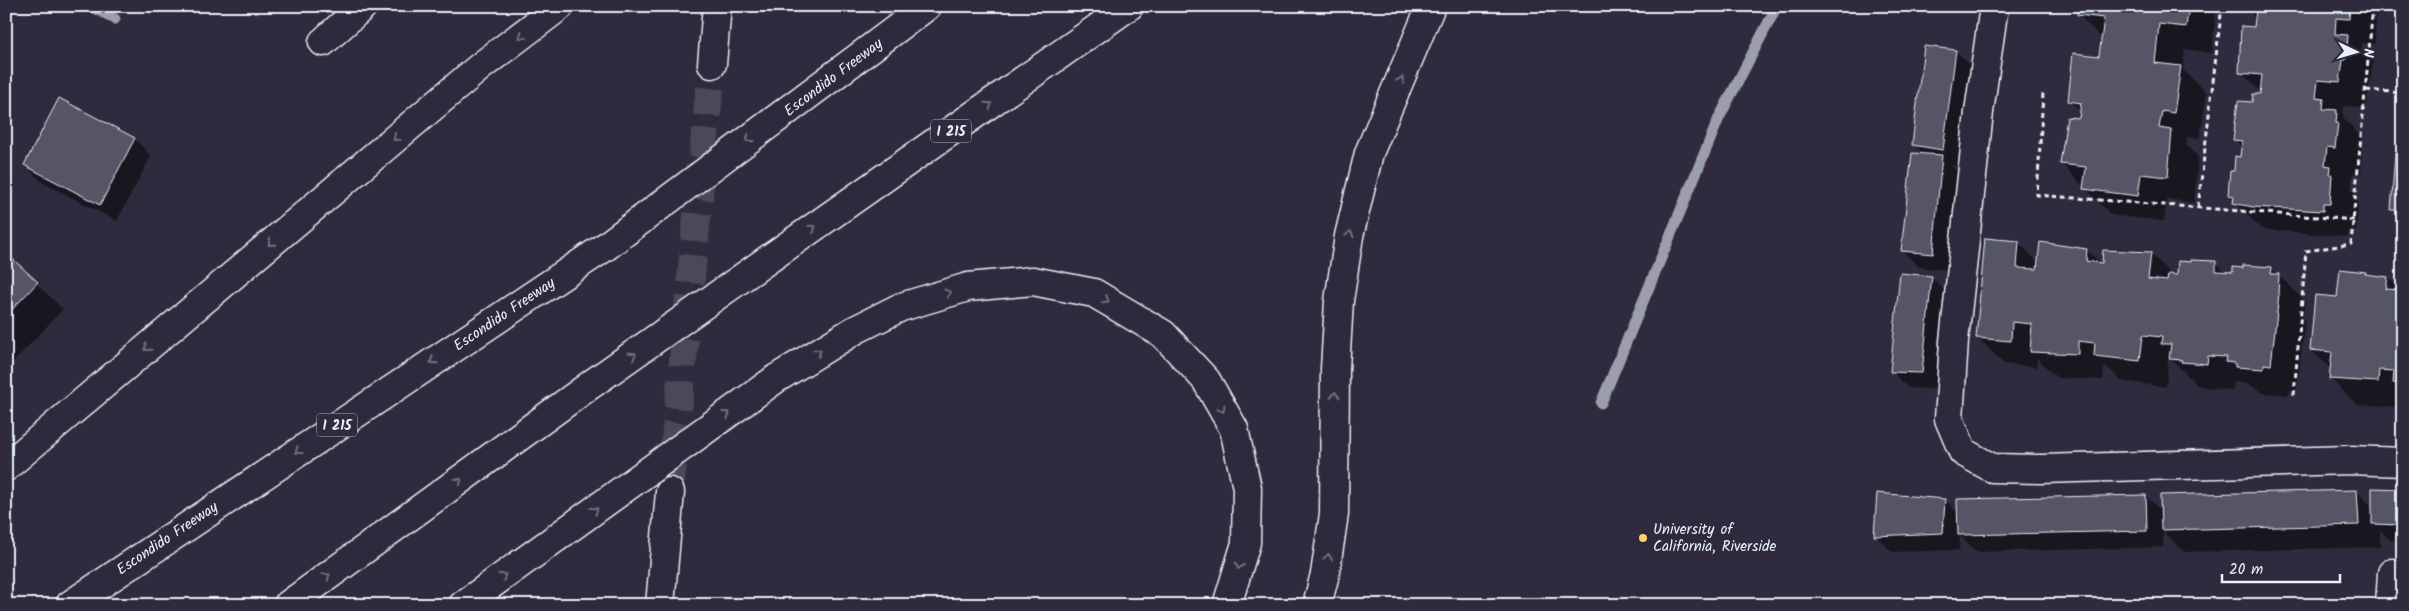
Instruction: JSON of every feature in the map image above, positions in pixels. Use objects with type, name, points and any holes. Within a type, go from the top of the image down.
[{"type":"main road","points":[[323,42],[363,6]]},
{"type":"main road","points":[[6,467],[481,66],[560,6]]},
{"type":"main road","points":[[712,64],[717,6]]},
{"type":"main road","name":"Escondido Freeway","points":[[70,605],[605,247],[927,6]]},
{"type":"main road","name":"I 215","points":[[288,605],[594,383],[1129,6]]},
{"type":"main road","points":[[1318,605],[1325,574],[1334,514],[1335,359],[1339,301],[1349,236],[1369,153],[1431,6]]},
{"type":"main road","points":[[1994,6],[1979,112],[1954,341],[1949,419],[1962,452],[1992,468],[2350,460],[2403,462]]},
{"type":"main road","points":[[464,605],[777,378],[855,330],[901,307],[968,287],[1033,281],[1094,293],[1163,334],[1206,380],[1234,429],[1247,488],[1246,543],[1227,605]]},
{"type":"main road","points":[[660,605],[670,492]]},
{"type":"main road","points":[[2390,605],[2392,573]]},
{"type":"path","points":[[2198,207],[2222,6]]},
{"type":"path","points":[[2294,395],[2306,251],[2351,244],[2373,6]]},
{"type":"path","points":[[2366,90],[2403,93]]},
{"type":"path","points":[[2044,94],[2037,195],[2354,220]]},
{"type":"building","points":[[2078,6],[2189,6],[2186,27],[2159,24],[2155,63],[2181,66],[2174,113],[2162,111],[2159,128],[2172,130],[2168,177],[2141,174],[2138,196],[2083,189],[2086,167],[2060,164],[2067,117],[2079,118],[2081,103],[2068,101],[2073,53],[2099,56],[2104,18],[2077,15]]},
{"type":"building","points":[[2243,6],[2350,6],[2349,19],[2336,18],[2335,34],[2348,35],[2346,60],[2343,60],[2340,82],[2318,80],[2316,98],[2324,99],[2323,109],[2337,110],[2336,123],[2338,123],[2335,148],[2327,147],[2325,165],[2330,166],[2329,175],[2332,175],[2330,204],[2323,204],[2323,211],[2253,207],[2233,203],[2234,196],[2228,195],[2230,171],[2234,171],[2235,156],[2240,157],[2242,141],[2233,140],[2238,101],[2252,102],[2253,94],[2260,94],[2262,75],[2239,73],[2241,26],[2254,27],[2256,10],[2243,9]]},
{"type":"building","points":[[2403,23],[2403,56],[2400,55]]},
{"type":"building","points":[[1924,46],[1956,50],[1943,150],[1912,145]]},
{"type":"building","points":[[59,98],[135,138],[100,205],[24,165]]},
{"type":"building","points":[[1912,153],[1942,155],[1933,254],[1901,251]]},
{"type":"building","points":[[2395,153],[2403,154],[2403,211],[2391,210]]},
{"type":"building","points":[[1985,238],[2019,241],[2017,268],[2037,269],[2040,242],[2087,249],[2086,261],[2102,263],[2103,250],[2151,252],[2148,279],[2167,281],[2168,274],[2177,275],[2178,261],[2216,261],[2216,271],[2233,272],[2233,267],[2243,268],[2243,265],[2272,267],[2271,274],[2279,274],[2279,294],[2271,365],[2264,364],[2264,369],[2235,367],[2235,363],[2225,362],[2226,357],[2208,356],[2207,364],[2181,362],[2182,360],[2169,359],[2171,344],[2161,344],[2162,337],[2143,335],[2140,361],[2094,356],[2095,343],[2078,341],[2078,354],[2030,352],[2032,324],[2012,322],[2011,341],[1976,338]]},
{"type":"building","points":[[6,253],[38,282],[6,316]]},
{"type":"building","points":[[2340,269],[2388,277],[2386,289],[2402,290],[2403,281],[2403,384],[2393,383],[2394,371],[2379,370],[2378,382],[2329,379],[2332,352],[2310,350],[2315,295],[2337,297]]},
{"type":"building","points":[[1900,273],[1932,276],[1922,373],[1890,372]]},
{"type":"building","points":[[2372,488],[2403,489],[2403,525],[2372,524]]},
{"type":"building","points":[[2357,490],[2359,525],[2161,530],[2160,495]]},
{"type":"building","points":[[1877,493],[1945,499],[1943,533],[1874,536]]},
{"type":"building","points":[[2146,495],[2147,531],[1958,535],[1957,499]]},
{"type":"waterway","points":[[91,6],[115,19]]},
{"type":"waterway","points":[[1601,403],[1719,118],[1777,6]]},
{"type":"tunnel","points":[[670,492],[712,64]]},
{"type":"place","name":"University of California, Riverside","points":[[1643,538]]}]
